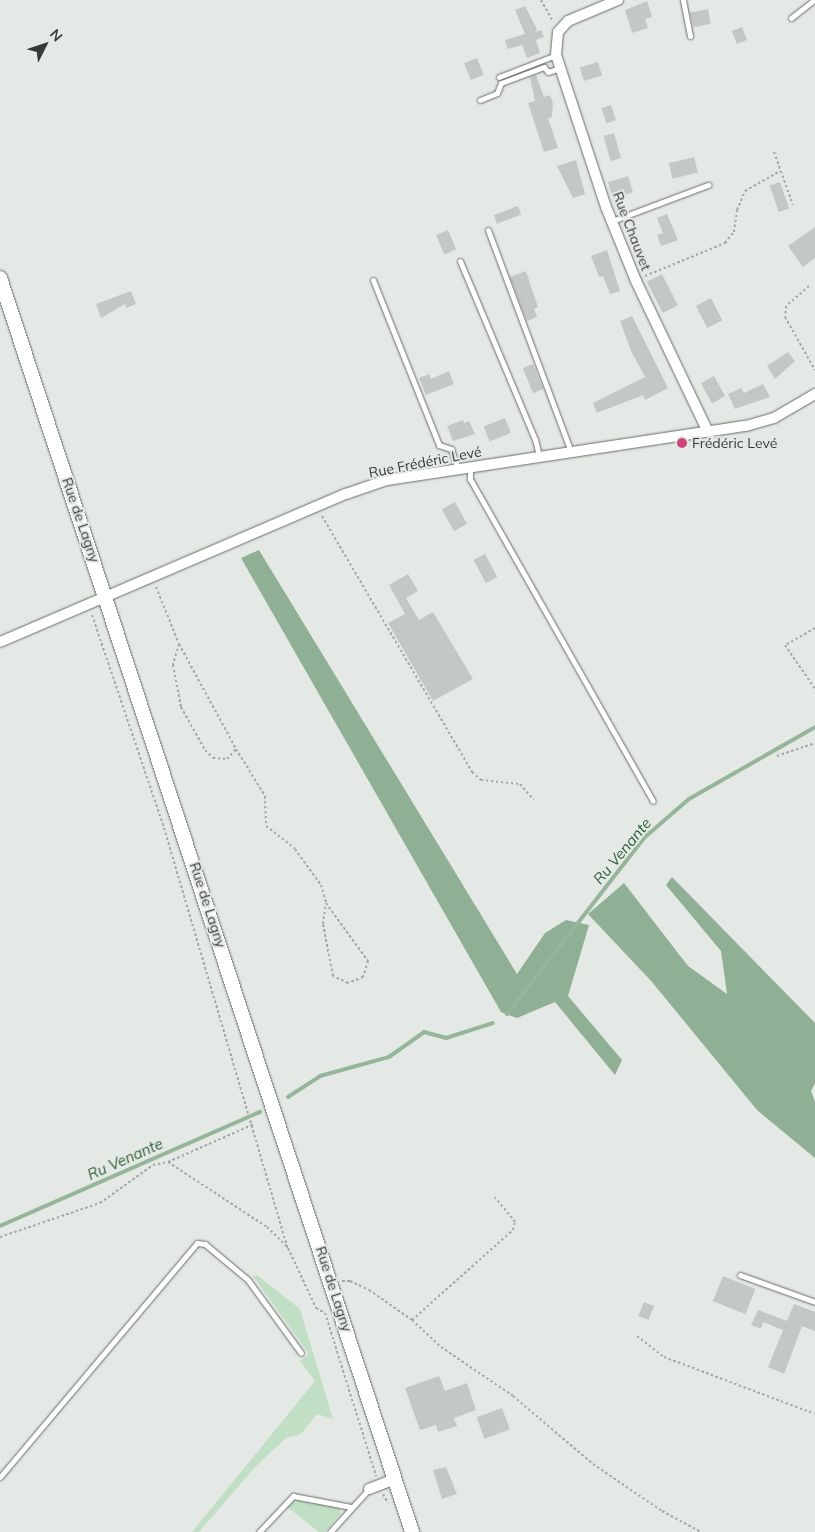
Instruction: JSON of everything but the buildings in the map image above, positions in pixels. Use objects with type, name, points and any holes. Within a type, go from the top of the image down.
[{"type":"main road","name":"Rue de Lagny","points":[[0,278],[108,598],[412,1532]]},
{"type":"street","points":[[558,32],[568,21],[618,0]]},
{"type":"street","name":"Rue Chauvet","points":[[558,32],[556,55],[612,221],[636,281],[708,432]]},
{"type":"street","name":"Rue Frédéric Levé","points":[[0,642],[108,598],[316,506],[387,480],[708,432],[774,418],[815,394]]},
{"type":"street","points":[[369,1489],[395,1479]]},
{"type":"lane","points":[[683,0],[690,36]]},
{"type":"lane","points":[[790,18],[814,0]]},
{"type":"lane","points":[[500,77],[556,55]]},
{"type":"lane","points":[[480,100],[497,93],[502,83],[544,67],[548,72],[561,68]]},
{"type":"lane","points":[[612,221],[708,185]]},
{"type":"lane","points":[[488,230],[572,453]]},
{"type":"lane","points":[[460,261],[534,439],[539,457]]},
{"type":"lane","points":[[373,280],[439,445],[451,449],[458,468]]},
{"type":"lane","points":[[470,467],[470,479],[653,801]]},
{"type":"lane","points":[[0,1477],[197,1244],[205,1244],[248,1280],[301,1353]]},
{"type":"lane","points":[[740,1275],[815,1302]]},
{"type":"lane","points":[[330,1532],[369,1489]]},
{"type":"lane","points":[[259,1532],[293,1496],[351,1507]]},
{"type":"path","points":[[541,0],[558,32]]},
{"type":"path","points":[[774,152],[793,205]]},
{"type":"path","points":[[636,281],[725,243],[734,232],[737,210],[745,191],[780,171]]},
{"type":"path","points":[[809,286],[786,306],[785,317],[815,370]]},
{"type":"path","points":[[316,506],[472,772],[481,780],[520,784],[534,800]]},
{"type":"path","points":[[153,578],[179,644],[236,750],[266,796],[266,826],[295,848],[322,885],[326,903],[323,924],[333,976],[348,984],[363,977],[368,961],[326,903]]},
{"type":"path","points":[[89,606],[164,828],[254,1124],[288,1248],[316,1308],[325,1313],[380,1485],[392,1511]]},
{"type":"path","points":[[815,628],[785,645],[815,689]]},
{"type":"path","points":[[179,644],[173,665],[181,707],[204,750],[213,758],[227,759],[236,750]]},
{"type":"path","points":[[777,756],[815,743]]},
{"type":"path","points":[[0,1237],[100,1203],[153,1165],[168,1162],[254,1124]]},
{"type":"path","points":[[168,1162],[267,1227],[288,1248]]},
{"type":"path","points":[[412,1320],[513,1230],[515,1222],[495,1197]]},
{"type":"path","points":[[332,1282],[350,1281],[412,1320],[442,1347],[512,1396],[593,1464],[662,1512],[701,1532]]},
{"type":"path","points":[[638,1336],[664,1357],[815,1414]]},
{"type":"green space","points":[[259,550],[517,974],[545,933],[566,920],[589,925],[568,996],[622,1060],[615,1075],[555,1002],[517,1018],[501,1012],[241,558]]},
{"type":"green space","points":[[672,877],[815,1023],[815,1083],[811,1091],[815,1102],[815,1158],[757,1110],[652,982],[588,914],[624,883],[688,966],[727,994],[721,951],[666,885]]},
{"type":"green space","points":[[257,1275],[300,1309],[333,1419],[317,1414],[301,1434],[286,1438],[255,1467],[199,1532],[192,1532],[315,1381],[300,1361],[308,1355],[307,1351],[253,1276]]},
{"type":"green space","points":[[300,1499],[340,1507],[340,1514],[325,1532],[319,1532],[286,1506]]},
{"type":"waterway","name":"Ru Venante","points":[[507,1014],[645,837],[689,799],[815,727]]},
{"type":"waterway","name":"Ru Venante","points":[[288,1097],[320,1076],[389,1057],[424,1032],[446,1038],[493,1023]]},
{"type":"waterway","name":"Ru Venante","points":[[0,1226],[260,1112]]},
{"type":"place","name":"Frédéric Levé","points":[[682,443]]}]
